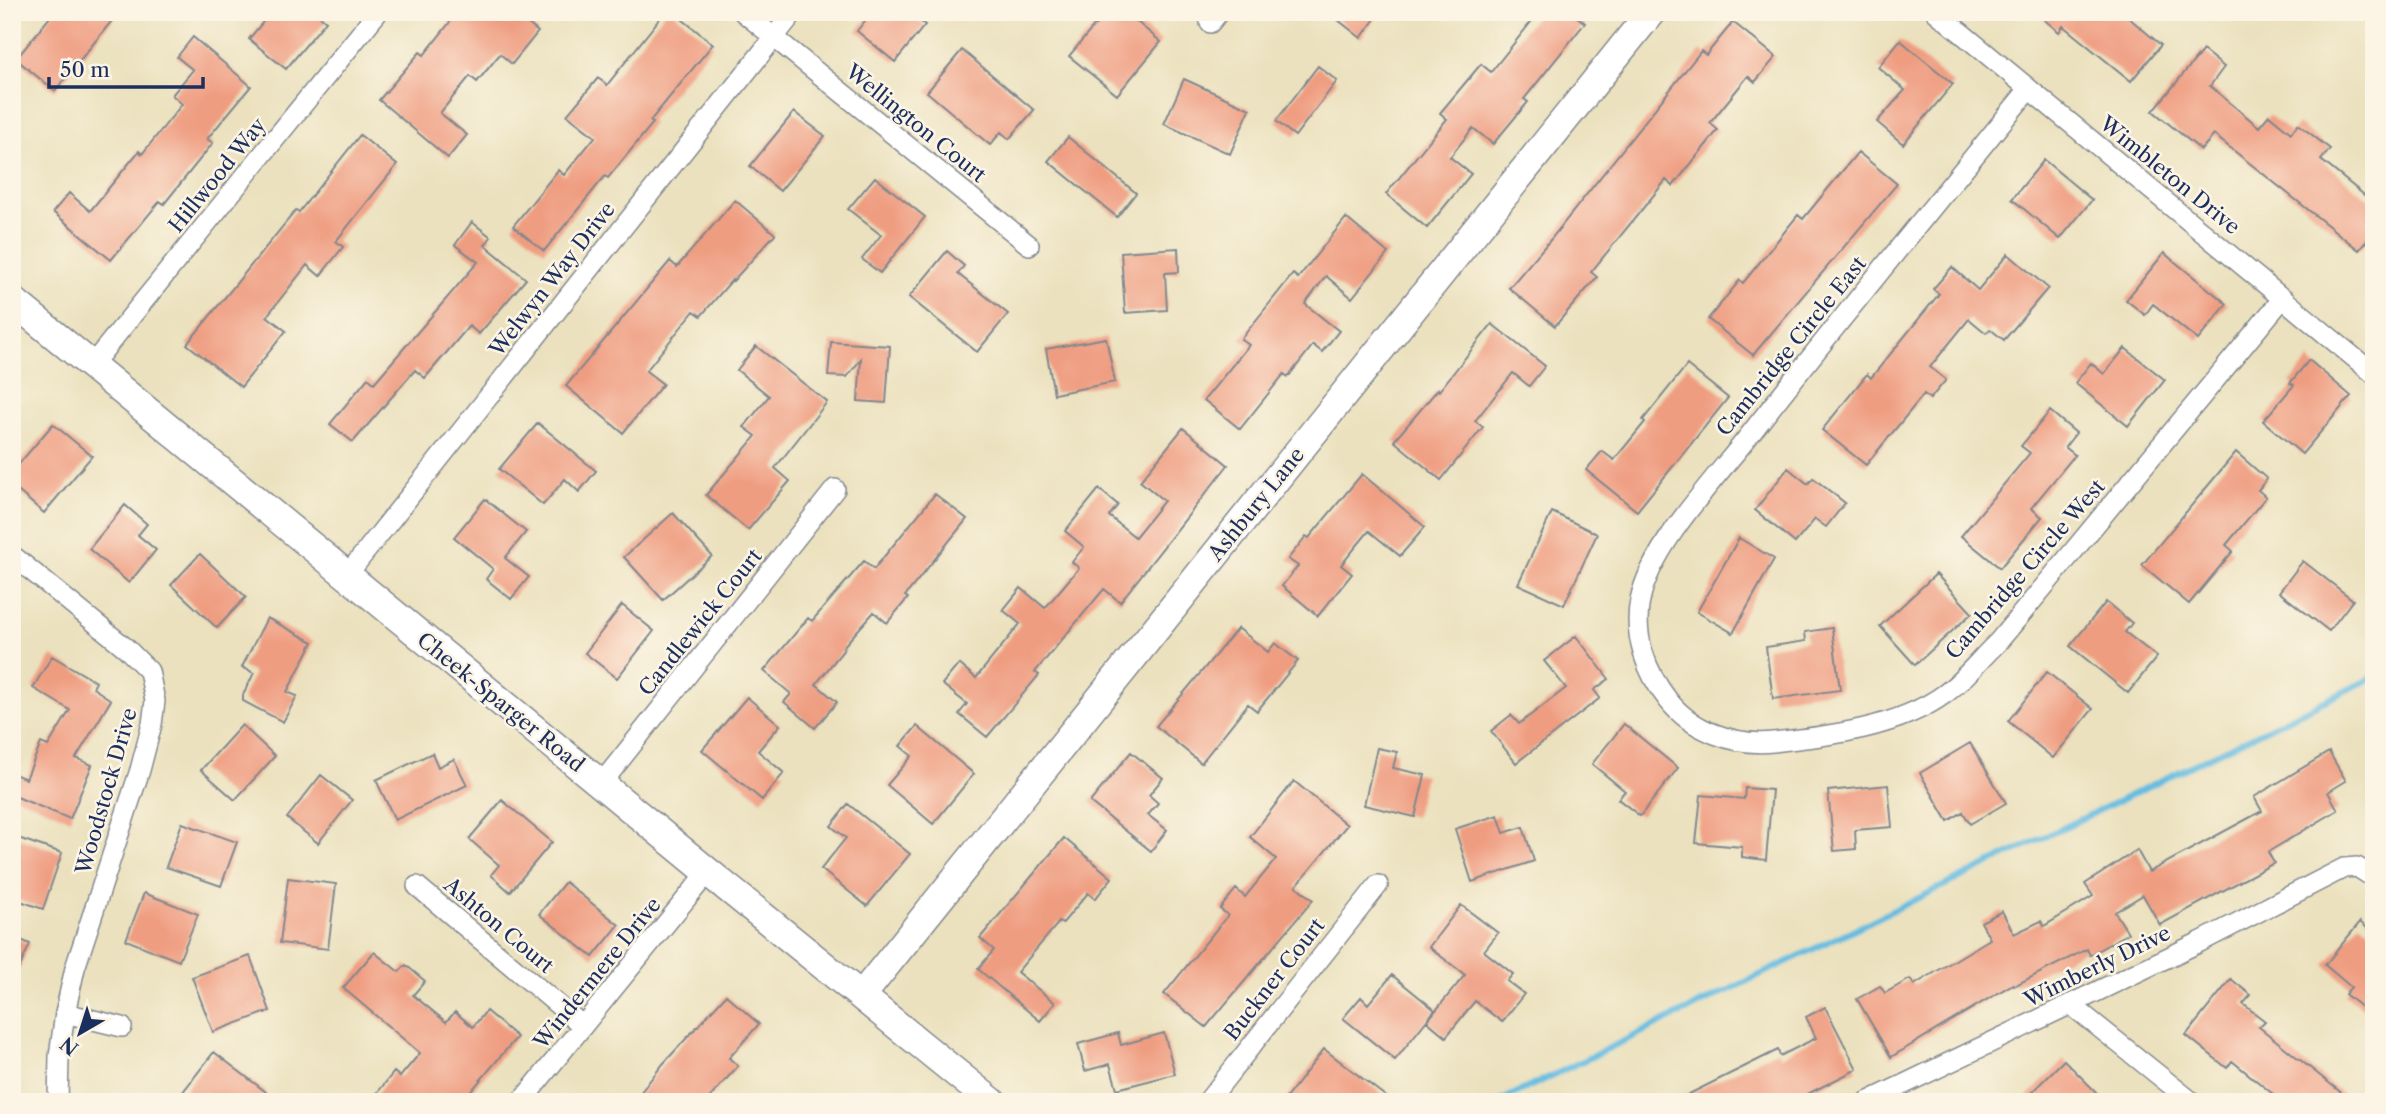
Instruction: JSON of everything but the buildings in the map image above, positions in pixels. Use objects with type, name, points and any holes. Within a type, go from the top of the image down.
[{"type":"main road","name":"Ashbury Lane","points":[[862,995],[1651,12]]},
{"type":"main road","name":"Cheek-Sparger Road","points":[[12,300],[992,1102]]},
{"type":"street","name":"Hillwood Way","points":[[91,366],[378,12]]},
{"type":"street","name":"Wellington Court","points":[[743,12],[1029,244]]},
{"type":"street","name":"Welwyn Way Drive","points":[[347,575],[794,12]]},
{"type":"street","name":"Wimbleton Drive","points":[[1936,12],[2374,374]]},
{"type":"street","name":"Cambridge Circle East","points":[[1642,654],[1637,626],[1640,599],[1653,563],[1677,527],[2029,89]]},
{"type":"street","name":"Cambridge Circle West","points":[[1642,654],[1658,688],[1674,708],[1694,725],[1731,740],[1762,743],[1845,733],[1902,716],[1945,694],[1998,642],[2283,299]]},
{"type":"street","name":"Candlewick Court","points":[[601,783],[835,489]]},
{"type":"street","name":"Woodstock Drive","points":[[12,555],[149,671],[155,701],[140,770],[75,968],[59,1056],[58,1102]]},
{"type":"street","name":"Wimberly Drive","points":[[1867,1102],[2200,942],[2344,868],[2357,867],[2374,878]]},
{"type":"street","name":"Windermere Drive","points":[[521,1102],[708,872]]},
{"type":"street","name":"Buckner Court","points":[[1207,1102],[1378,885]]},
{"type":"street","name":"Ashton Court","points":[[417,886],[583,1026]]},
{"type":"street","points":[[2070,1004],[2192,1102]]},
{"type":"street","points":[[65,1013],[122,1027]]},
{"type":"waterway","points":[[1498,1102],[2374,677]]}]
